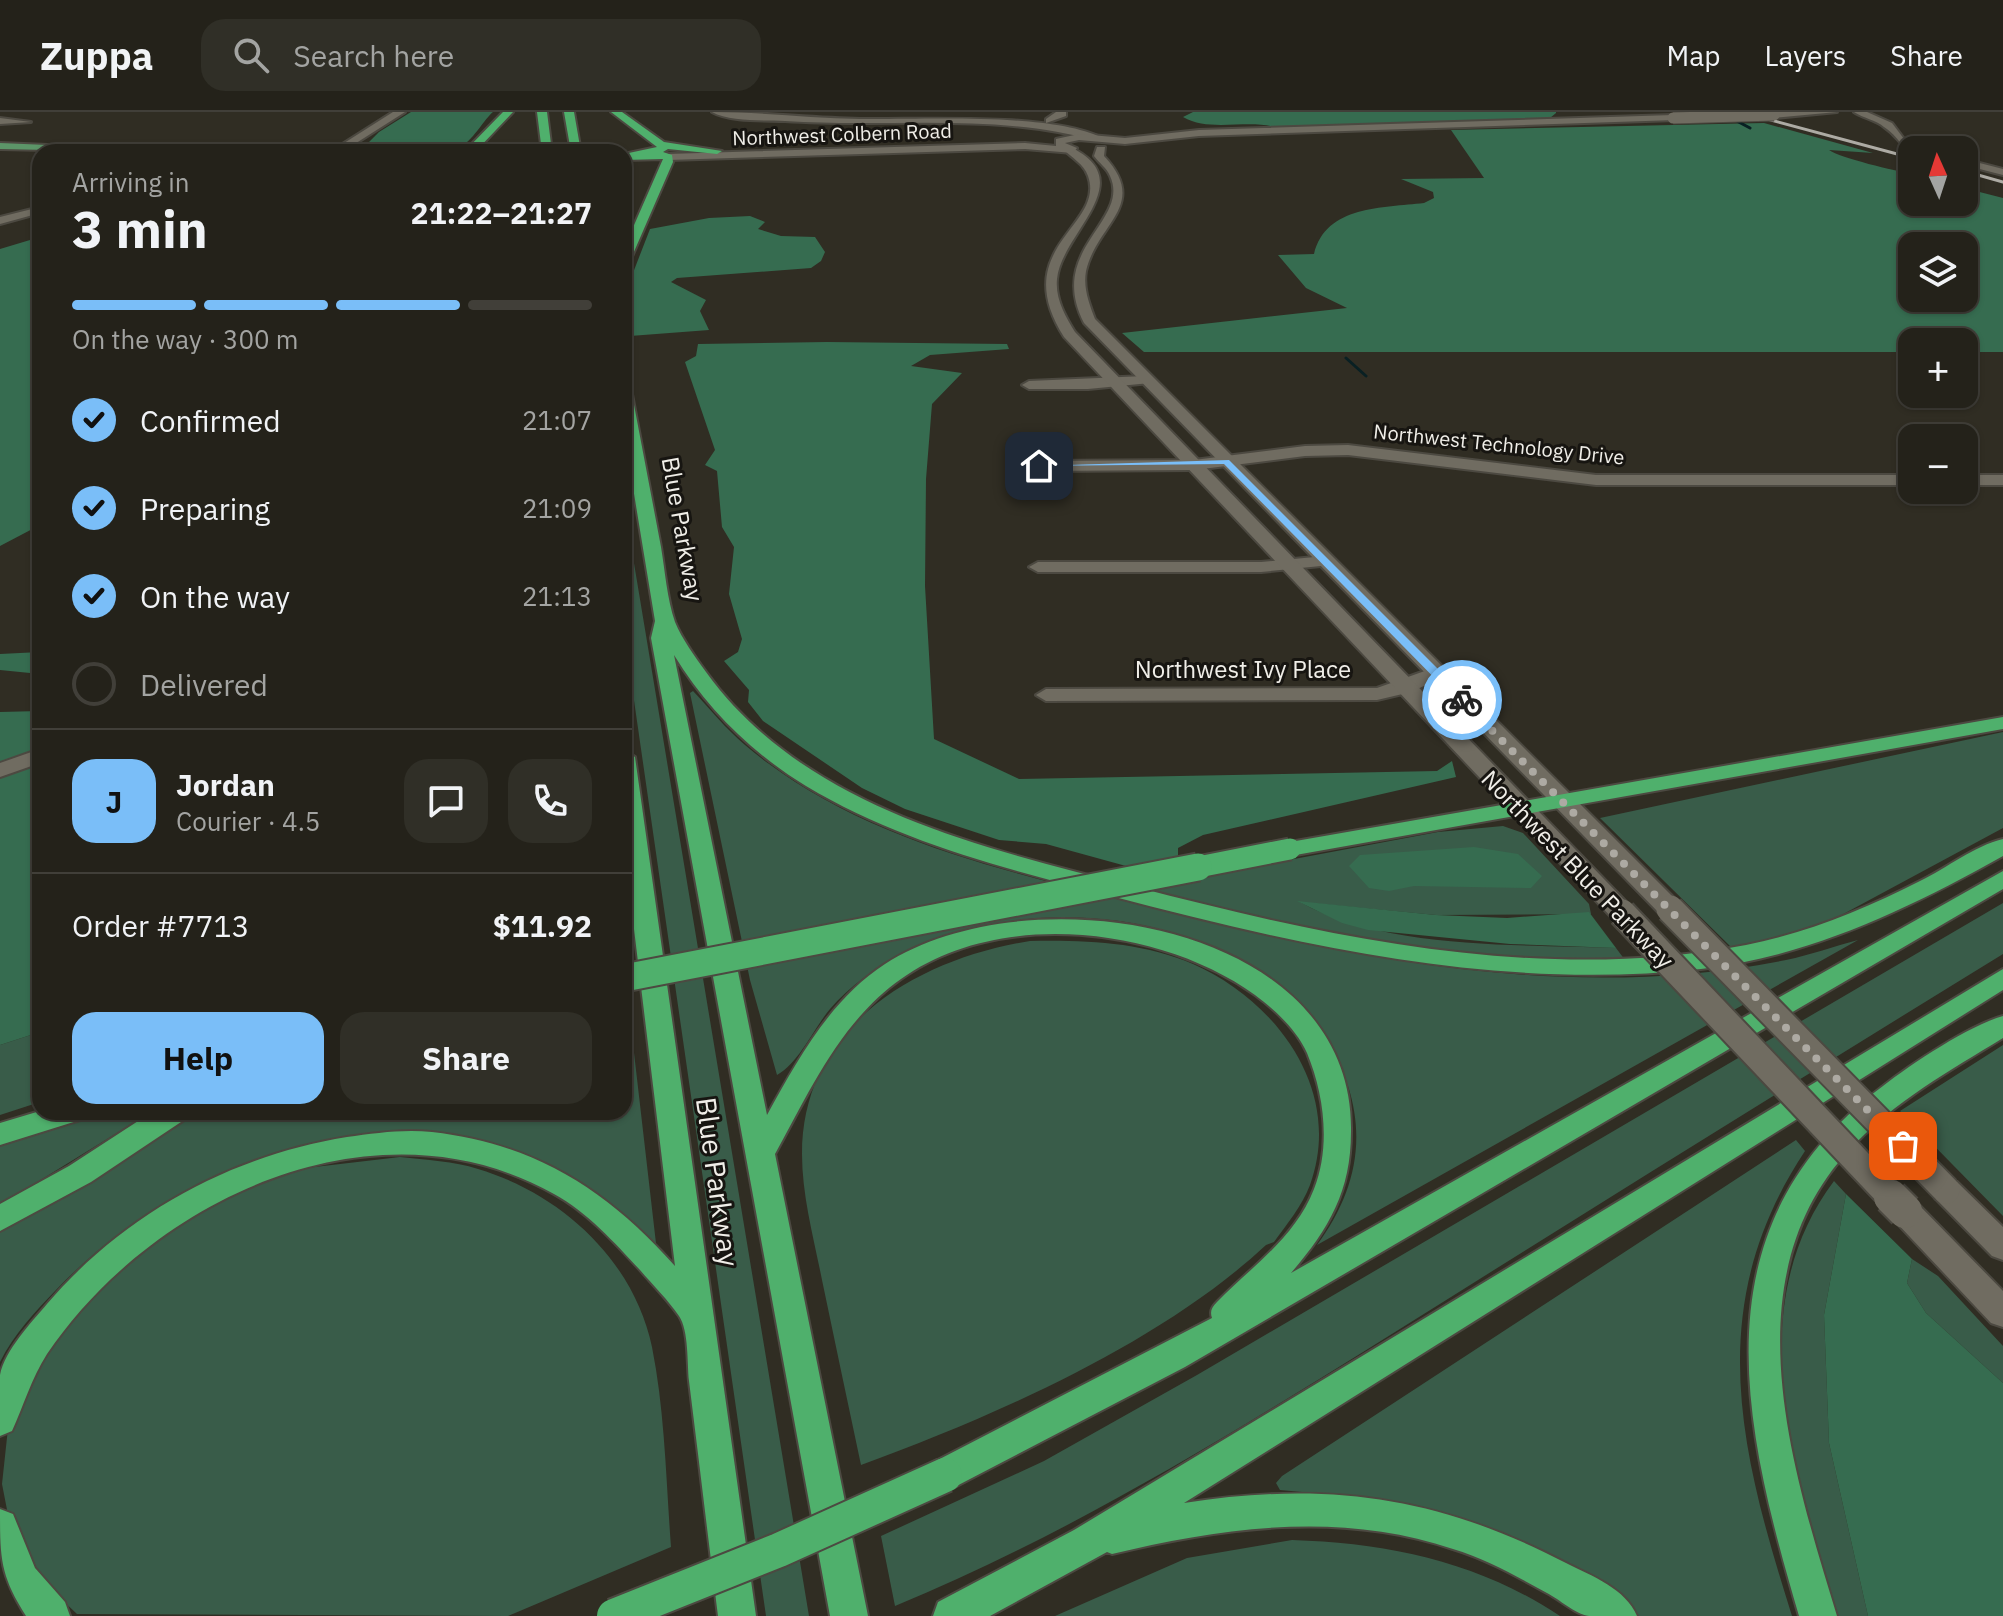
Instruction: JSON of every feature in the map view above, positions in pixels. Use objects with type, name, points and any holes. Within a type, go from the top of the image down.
[{"type":"highway","points":[[474,144],[508,112]]},
{"type":"highway","points":[[542,112],[546,144]]},
{"type":"highway","points":[[569,112],[575,144]]},
{"type":"highway","points":[[616,112],[668,157],[632,243]]},
{"type":"highway","points":[[659,149],[717,151]]},
{"type":"highway","points":[[664,171],[682,161],[704,156]]},
{"type":"highway","name":"Blue Parkway","points":[[632,434],[665,621],[661,638],[849,1616]]},
{"type":"highway","points":[[665,621],[689,668],[739,724],[817,783],[878,817],[1003,859],[1135,895],[1302,936],[1382,951],[1552,968],[1634,967],[1768,950],[1855,923],[2003,846]]},
{"type":"highway","points":[[632,976],[1290,849],[2003,723]]},
{"type":"highway","name":"Blue Parkway","points":[[632,816],[737,1616]]},
{"type":"highway","points":[[614,1616],[779,1550],[945,1475],[1173,1357],[2003,879]]},
{"type":"highway","points":[[762,1151],[830,1031],[892,972],[930,952],[975,937],[1023,927],[1072,924],[1130,930],[1182,943],[1225,961],[1289,1007],[1315,1042],[1334,1081],[1340,1127],[1336,1169],[1312,1223],[1278,1268],[1173,1357]]},
{"type":"highway","points":[[967,1609],[1087,1543],[2003,978]]},
{"type":"highway","points":[[1818,1616],[1781,1492],[1761,1380],[1765,1302],[1782,1236],[1803,1187],[1846,1135],[1887,1098],[2003,1025]]},
{"type":"highway","points":[[1,1133],[44,1120]]},
{"type":"highway","points":[[0,1219],[80,1174],[162,1120]]},
{"type":"highway","points":[[0,1420],[5,1399],[31,1346],[81,1287],[144,1229],[227,1183],[292,1159],[364,1145],[425,1142],[498,1160],[567,1186],[634,1241],[700,1317]]},
{"type":"highway","points":[[1087,1543],[1161,1523],[1241,1509],[1333,1508],[1438,1525],[1521,1556],[1618,1616]]},
{"type":"highway","points":[[0,1526],[21,1580],[51,1616]]},
{"type":"main road","points":[[0,146],[32,147]]},
{"type":"main road","points":[[632,154],[659,149]]},
{"type":"main road","name":"Northwest Colbern Road","points":[[632,156],[668,157]]},
{"type":"street","points":[[348,144],[400,112]]},
{"type":"street","points":[[717,112],[852,121],[1056,119],[1102,144]]},
{"type":"street","points":[[1065,144],[1832,112]]},
{"type":"street","points":[[1859,112],[1889,125],[1898,137]]},
{"type":"street","name":"Northwest Blue Parkway","points":[[1056,119],[1069,132],[1065,144],[1090,169],[1095,197],[1053,266],[1051,292],[1069,334],[2003,1313]]},
{"type":"street","points":[[0,121],[26,122]]},
{"type":"street","name":"Northwest Colbern Road","points":[[717,151],[1065,144]]},
{"type":"street","name":"Northwest Colbern Road","points":[[668,157],[1065,144]]},
{"type":"street","name":"Northwest Blue Parkway","points":[[1102,144],[1099,156],[1114,173],[1119,191],[1113,210],[1080,260],[1077,287],[1089,320],[2003,1247]]},
{"type":"street","points":[[1978,166],[2003,172]]},
{"type":"street","points":[[0,221],[32,212]]},
{"type":"street","points":[[1029,385],[1145,380]]},
{"type":"street","name":"Northwest Technology Drive","points":[[1039,466],[1194,465],[1305,451],[1348,450],[1596,480],[1898,480]]},
{"type":"street","points":[[1978,480],[2003,480]]},
{"type":"street","points":[[1038,567],[1325,561]]},
{"type":"street","name":"Northwest Ivy Place","points":[[1046,695],[1377,694],[1404,688],[1436,673]]},
{"type":"street","points":[[0,770],[32,759]]},
{"type":"green space","points":[[411,112],[493,112],[464,144],[367,144],[379,132]]},
{"type":"green space","points":[[1193,112],[1556,113],[1550,118],[1279,128],[1255,124],[1205,124],[1183,117]]},
{"type":"green space","points":[[1764,123],[1873,153],[1829,150],[1898,170],[1898,216],[1978,216],[1978,192],[2003,198],[2003,352],[1978,352],[1978,328],[1898,328],[1898,352],[1144,352],[1122,333],[1347,308],[1306,288],[1278,255],[1314,254],[1320,238],[1330,226],[1358,212],[1424,203],[1434,198],[1433,192],[1401,179],[1484,178],[1451,130]]},
{"type":"green space","points":[[750,216],[765,222],[758,229],[781,236],[815,237],[825,252],[821,261],[811,268],[677,278],[671,282],[706,300],[700,311],[709,330],[632,336],[632,275],[650,229],[709,218]]},
{"type":"green space","points":[[32,239],[32,529],[0,546],[0,249]]},
{"type":"green space","points":[[698,344],[1007,344],[1009,349],[930,355],[911,366],[962,373],[932,404],[926,479],[925,586],[934,739],[1019,779],[1437,771],[1452,761],[1456,777],[1203,835],[1178,848],[1178,857],[1126,866],[1046,844],[999,840],[905,809],[862,788],[763,721],[748,702],[749,690],[724,661],[738,652],[742,639],[729,594],[734,547],[722,527],[717,471],[705,465],[715,450],[685,362],[696,356]]},
{"type":"green space","points":[[632,551],[809,1616],[766,1616],[632,686]]},
{"type":"green space","points":[[32,652],[32,673],[0,670],[0,654]]},
{"type":"green space","points":[[693,691],[738,739],[788,777],[882,827],[931,847],[1034,878],[1297,942],[1459,969],[1541,976],[1622,977],[1704,972],[1786,960],[1858,940],[1317,1245],[1339,1208],[1353,1170],[1356,1129],[1348,1086],[1325,1037],[1291,997],[1249,965],[1200,942],[1148,926],[1093,918],[1039,918],[966,930],[923,945],[863,979],[830,1009],[799,1054],[777,1075],[750,980],[690,693]]},
{"type":"green space","points":[[32,711],[32,751],[0,763],[0,712]]},
{"type":"green space","points":[[2003,732],[2003,828],[1823,925],[1736,947],[1731,947],[1600,818]]},
{"type":"green space","points":[[32,765],[32,1035],[0,1045],[0,776]]},
{"type":"green space","points":[[1503,826],[1523,833],[1589,904],[1591,914],[1436,915],[1300,902],[1334,918],[1412,937],[1453,942],[1616,948],[1625,960],[1506,957],[1388,946],[1289,927],[1140,888],[1438,832]]},
{"type":"green space","points":[[1474,847],[1518,854],[1542,876],[1531,888],[1414,886],[1389,891],[1369,888],[1349,866],[1360,855]]},
{"type":"green space","points":[[1297,901],[1436,915],[1507,918],[1589,912],[1616,948],[1510,944],[1368,930],[1342,923]]},
{"type":"green space","points":[[2003,903],[2003,954],[1322,1378],[1183,1461],[1041,1538],[895,1606],[881,1536],[1044,1461],[1197,1375]]},
{"type":"green space","points":[[1030,941],[1092,942],[1154,951],[1193,964],[1224,980],[1252,1001],[1276,1025],[1296,1053],[1310,1084],[1318,1116],[1318,1150],[1310,1185],[1299,1208],[1274,1242],[1177,1314],[1127,1345],[1020,1400],[861,1465],[806,1202],[802,1154],[807,1109],[822,1069],[845,1035],[874,1006],[909,982],[947,964],[988,950]]},
{"type":"green space","points":[[32,1035],[32,1105],[0,1115],[0,1045]]},
{"type":"green space","points":[[632,1035],[657,1252],[584,1189],[371,1135],[282,1153],[200,1185],[161,1206],[89,1258],[33,1315],[0,1362],[0,1229],[176,1120],[632,1120]]},
{"type":"green space","points":[[2003,1045],[2003,1216],[1900,1111]]},
{"type":"green space","points":[[69,1120],[138,1120],[0,1205],[0,1141]]},
{"type":"green space","points":[[1796,1140],[1805,1151],[1773,1209],[1752,1266],[1742,1323],[1740,1380],[1746,1437],[1758,1496],[1792,1616],[1634,1616],[1409,1507],[1357,1497],[1280,1490],[1276,1483],[1282,1476]]},
{"type":"green space","points":[[400,1157],[459,1164],[509,1180],[565,1214],[590,1235],[611,1259],[629,1286],[643,1316],[652,1347],[662,1421],[671,1547],[508,1616],[77,1614],[40,1579],[9,1520],[2,1484],[9,1419],[66,1318],[164,1230],[255,1183],[306,1168]]},
{"type":"green space","points":[[1834,1181],[1846,1194],[1824,1315],[1829,1443],[1868,1616],[1838,1616],[1805,1509],[1792,1453],[1784,1396],[1781,1339],[1788,1284],[1805,1231]]},
{"type":"green space","points":[[1846,1194],[1912,1259],[1907,1283],[1926,1313],[2003,1383],[2003,1616],[1868,1616],[1829,1443],[1824,1315]]},
{"type":"green space","points":[[1912,1259],[1938,1276],[2003,1346],[2003,1383],[1926,1313],[1907,1283]]},
{"type":"green space","points":[[1292,1540],[1363,1546],[1432,1559],[1497,1582],[1560,1616],[1055,1616],[1187,1558]]},
{"type":"waterway","points":[[1733,119],[1750,128]]},
{"type":"waterway","points":[[1346,358],[1366,376]]},
{"type":"railway","points":[[1741,112],[1898,154]]},
{"type":"railway","points":[[1978,175],[2003,182]]},
{"type":"way so far","points":[[1462,700],[1903,1146]]},
{"type":"route","points":[[1039,466],[1226,462],[1462,700]]}]
